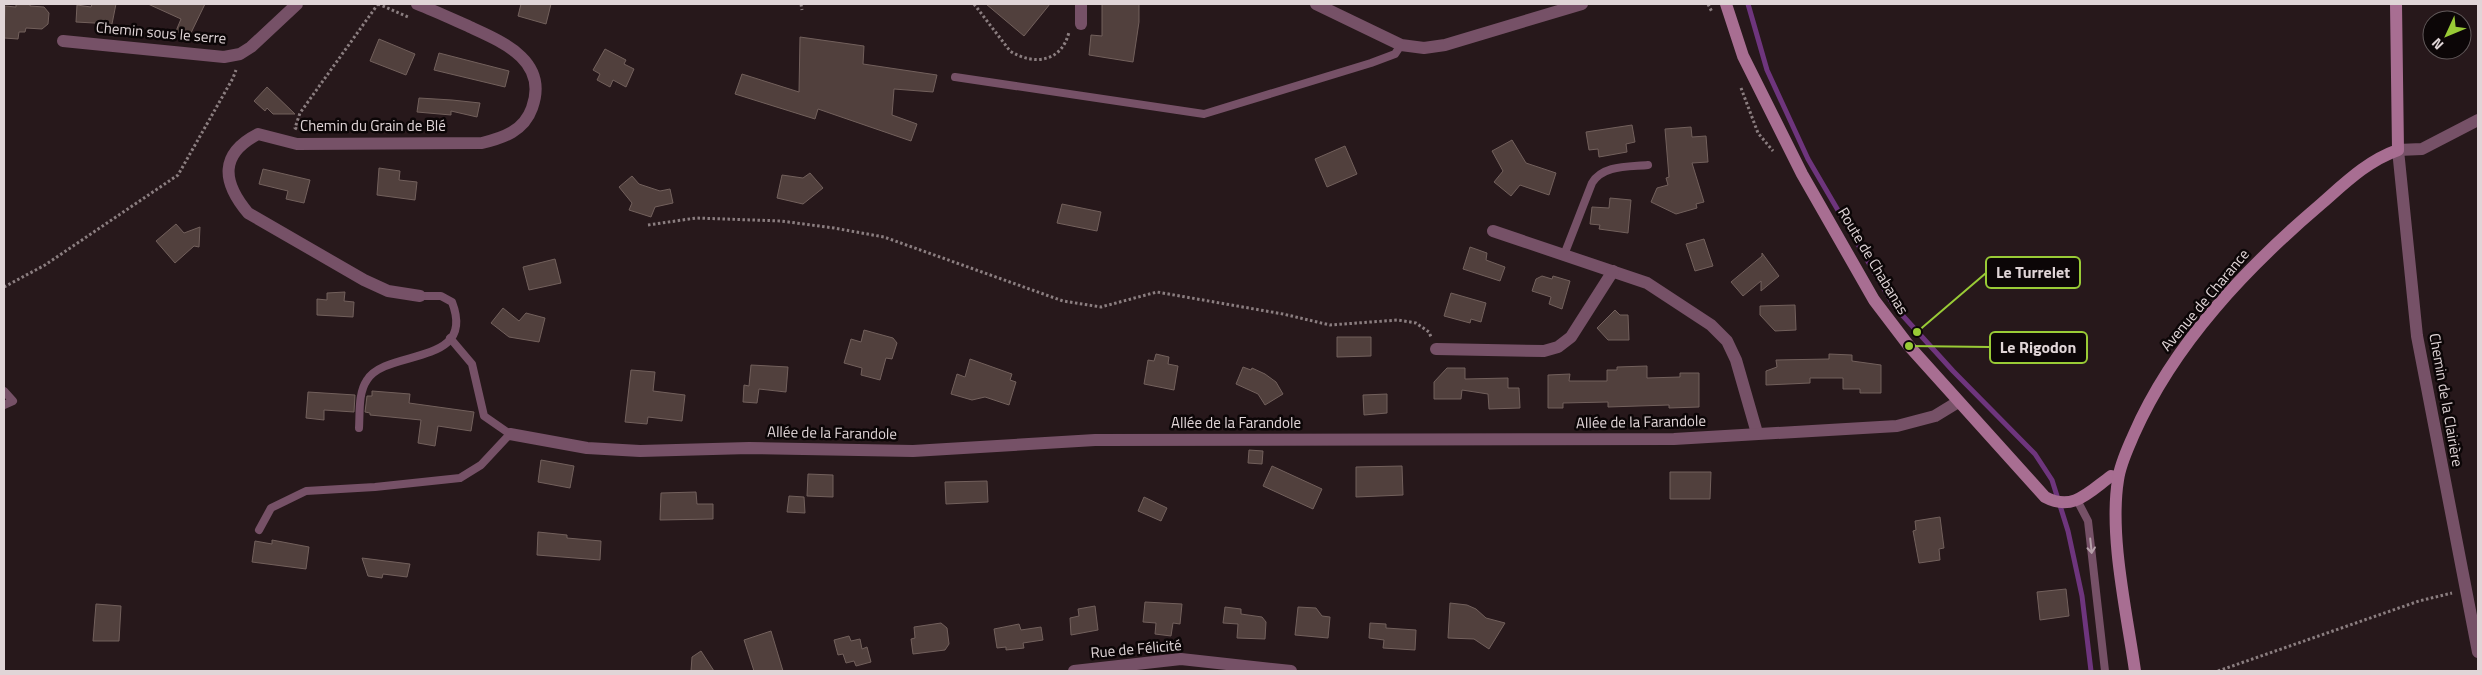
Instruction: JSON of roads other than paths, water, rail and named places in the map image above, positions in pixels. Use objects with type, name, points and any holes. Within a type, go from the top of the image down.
[{"type":"street","name":"Chemin sous le serre","points":[[62,41],[224,57],[240,54],[251,48],[297,4]]},
{"type":"street","name":"Chemin du Grain de Blé","points":[[417,4],[508,44],[526,61],[534,78],[535,100],[530,114],[517,130],[504,138],[482,143],[297,144],[258,134],[245,140],[234,151],[228,165],[228,182],[236,198],[248,212],[364,280],[388,291],[420,296]]},
{"type":"street","points":[[1075,23],[1081,4]]},
{"type":"street","points":[[1316,4],[1401,45],[1424,48],[1445,45],[1582,4]]},
{"type":"street","name":"Route de Chabanas","points":[[1726,4],[1743,56],[1802,174],[1858,268],[1874,300],[1909,346],[2038,491],[2053,501],[2072,502]]},
{"type":"street","points":[[2396,4],[2398,150],[2422,148],[2478,120]]},
{"type":"street","name":"Avenue de Charance","points":[[2135,671],[2115,526],[2118,478],[2139,423],[2171,366],[2233,289],[2276,242],[2369,163],[2398,150]]},
{"type":"street","name":"Chemin de la Clairière","points":[[2398,150],[2417,336],[2478,652]]},
{"type":"street","points":[[1493,231],[1647,283],[1711,325],[1727,341],[1736,360],[1757,433]]},
{"type":"street","points":[[1436,349],[1544,351],[1558,347],[1571,337],[1613,271]]},
{"type":"street","name":"Allée de la Farandole","points":[[510,434],[588,448],[640,451],[749,448],[912,451],[1095,440],[1674,440],[1757,433],[1897,426],[1935,416],[1958,402]]},
{"type":"street","points":[[2072,502],[2111,476],[2118,478]]},
{"type":"street","name":"Rue de Félicité","points":[[1074,671],[1181,659],[1291,671]]},
{"type":"lane","points":[[955,76],[1204,114],[1371,63],[1395,54],[1401,45]]},
{"type":"lane","points":[[1564,255],[1592,183],[1597,175],[1605,171],[1648,165]]},
{"type":"lane","points":[[359,428],[362,391],[368,378],[378,370],[415,355],[430,354],[450,338],[457,316],[452,302],[441,296],[420,296]]},
{"type":"lane","points":[[258,530],[272,508],[306,491],[375,487],[460,478],[481,465],[510,434],[484,416],[472,364],[450,338]]},
{"type":"lane","points":[[4,391],[13,401],[4,405]]},
{"type":"lane","points":[[2072,502],[2088,521],[2105,671]]},
{"type":"waterway","points":[[1748,4],[1767,70],[1808,159],[1894,306],[1953,371],[2035,454],[2052,480],[2068,531],[2082,596],[2091,671]]},
{"type":"place","name":"Le Turrelet","points":[[1917,332]]},
{"type":"place","name":"Le Rigodon","points":[[1909,346]]}]
